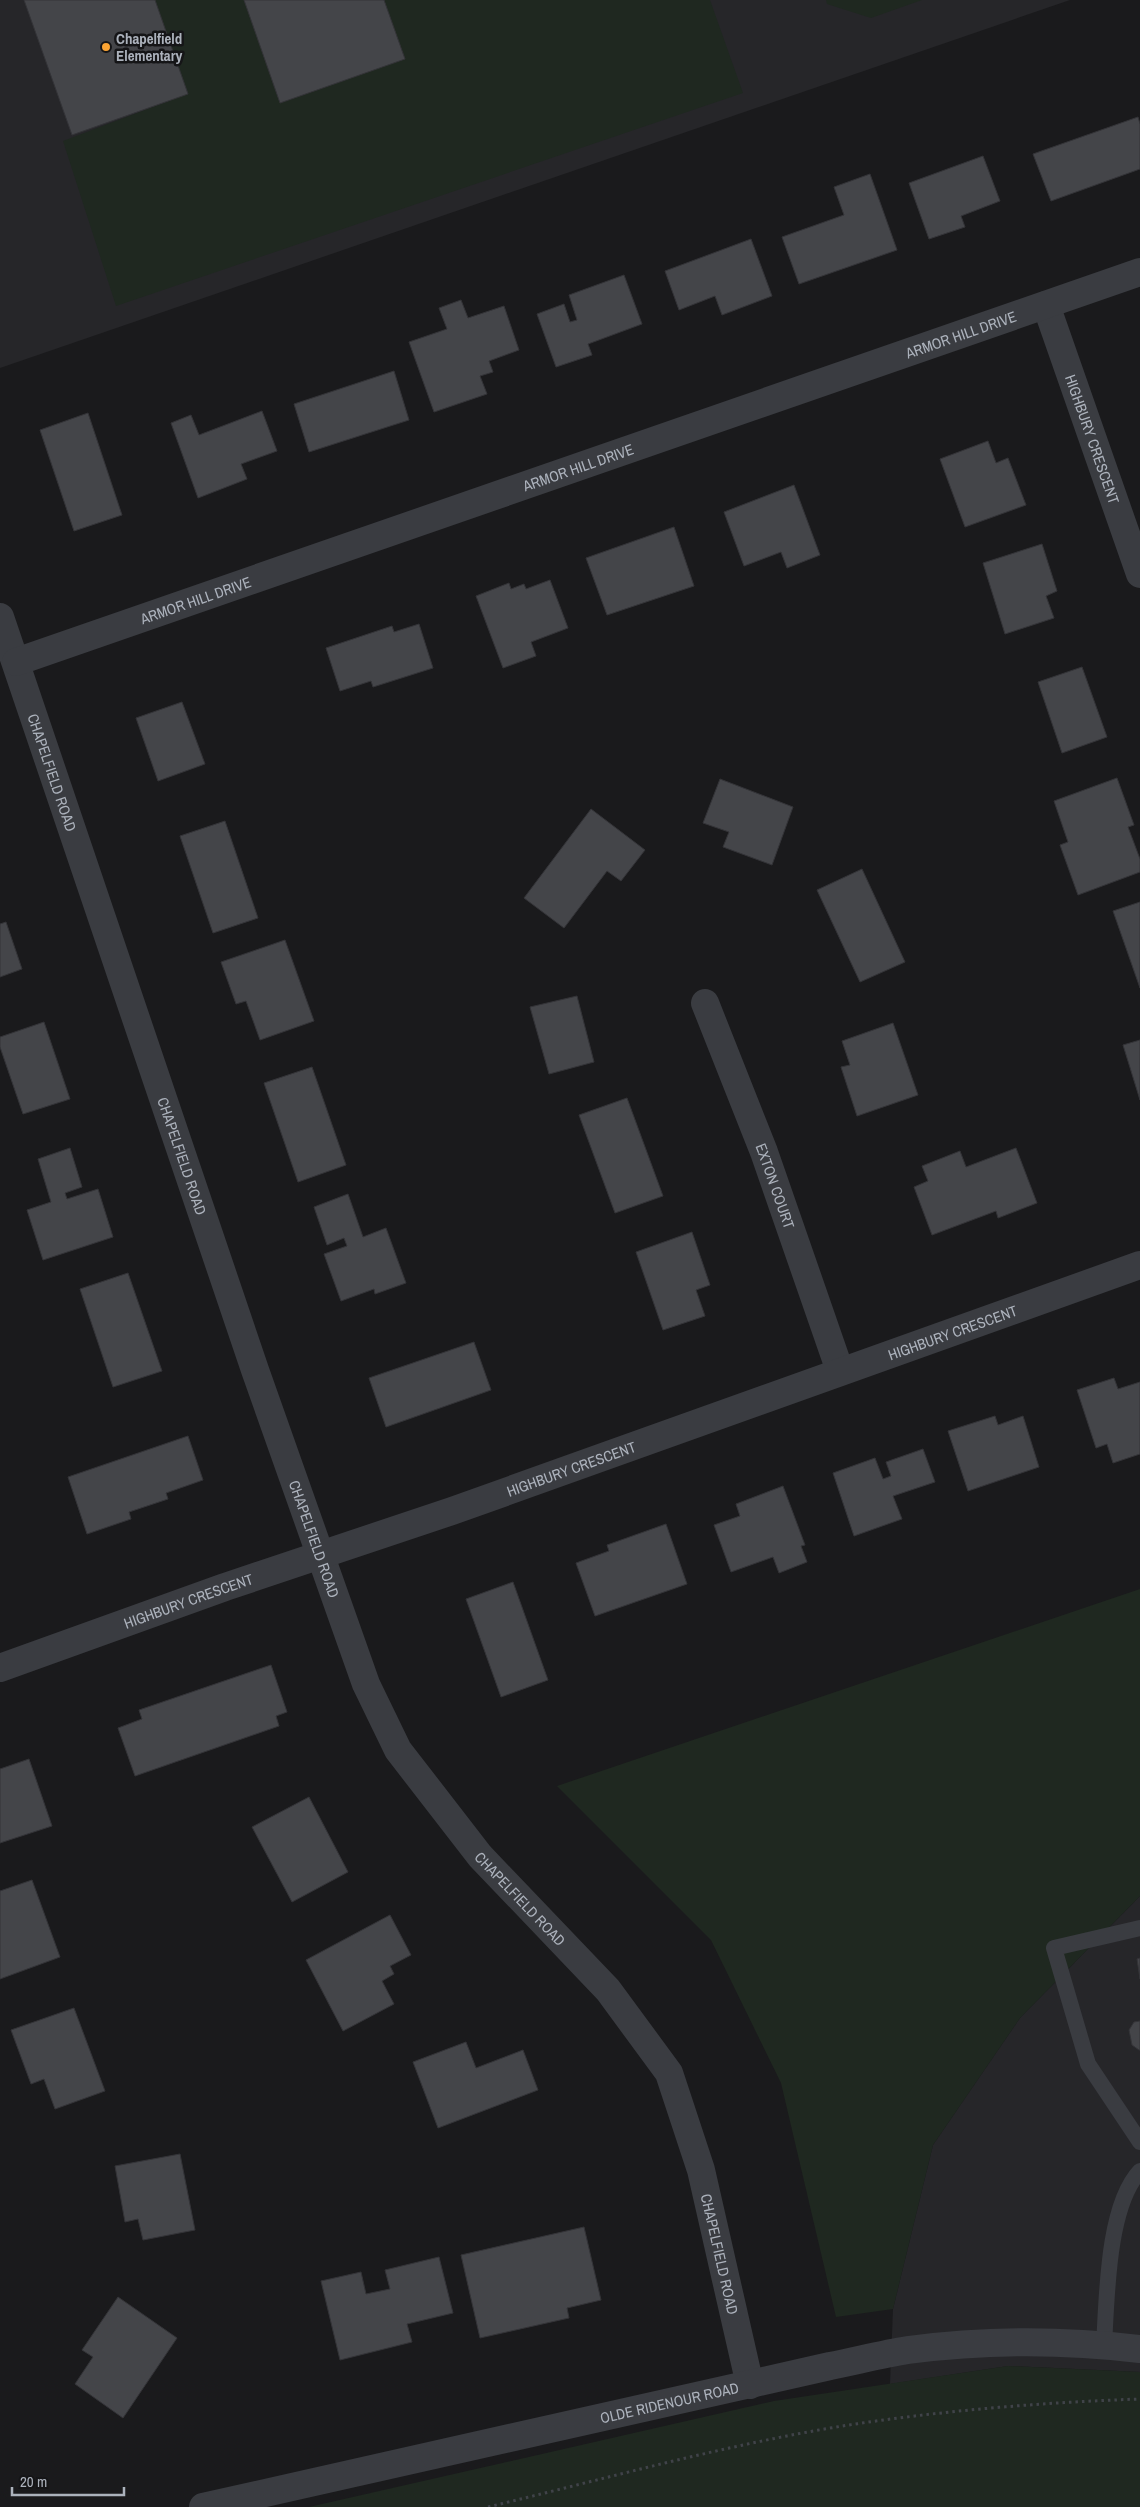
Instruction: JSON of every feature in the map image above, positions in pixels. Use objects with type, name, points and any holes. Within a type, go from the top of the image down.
[{"type":"street","name":"ARMOR HILL DRIVE","points":[[16,662],[1140,272]]},
{"type":"street","name":"HIGHBURY CRESCENT","points":[[1046,305],[1140,574]]},
{"type":"street","name":"CHAPELFIELD ROAD","points":[[0,617],[162,1101],[366,1684],[398,1750],[480,1856],[608,1990],[669,2072],[701,2170],[750,2385]]},
{"type":"street","name":"EXTON COURT","points":[[705,1003],[764,1152],[840,1371]]},
{"type":"street","name":"HIGHBURY CRESCENT","points":[[0,1668],[225,1587],[470,1505],[1140,1265]]},
{"type":"street","name":"OLDE RIDENOUR ROAD","points":[[203,2507],[830,2366],[909,2350],[994,2344],[1104,2345],[1140,2349]]},
{"type":"lane","points":[[1140,1928],[1054,1948],[1088,2064],[1140,2142]]},
{"type":"lane","points":[[1104,2345],[1109,2273],[1120,2204],[1140,2171]]},
{"type":"path","points":[[488,2507],[740,2446],[875,2421],[1059,2402],[1140,2399]]},
{"type":"shaded area","points":[[0,0],[1070,0],[0,368]]},
{"type":"shaded area","points":[[155,0],[244,0],[280,103],[405,59],[384,0],[710,0],[743,93],[116,306],[63,141],[187,94]]},
{"type":"shaded area","points":[[826,0],[922,0],[871,18],[827,4]]},
{"type":"shaded area","points":[[1140,1589],[1140,1896],[1020,2018],[933,2145],[893,2309],[836,2317],[781,2083],[711,1940],[557,1786]]},
{"type":"shaded area","points":[[1140,1896],[1140,2372],[1008,2366],[890,2384],[893,2309],[933,2145],[1020,2018]]},
{"type":"shaded area","points":[[1008,2366],[1140,2372],[1140,2507],[309,2507],[774,2401]]},
{"type":"building","name":"Chapelfield Elementary","points":[[24,0],[155,0],[188,94],[72,135]]},
{"type":"building","points":[[244,0],[384,0],[405,59],[280,103]]},
{"type":"building","points":[[1138,117],[1140,124],[1140,169],[1051,201],[1033,154]]},
{"type":"building","points":[[983,156],[1000,201],[961,216],[965,227],[929,239],[909,183]]},
{"type":"building","points":[[870,174],[897,250],[799,284],[782,237],[844,215],[834,187]]},
{"type":"building","points":[[751,239],[772,296],[722,315],[715,296],[679,310],[665,271]]},
{"type":"building","points":[[624,275],[642,324],[588,344],[592,355],[556,367],[537,314],[564,304],[570,322],[577,320],[569,295]]},
{"type":"building","points":[[461,300],[468,318],[504,306],[519,350],[489,361],[493,372],[480,376],[487,394],[434,412],[409,342],[447,329],[439,308]]},
{"type":"building","points":[[394,371],[409,420],[309,452],[294,404]]},
{"type":"building","points":[[262,411],[277,451],[241,464],[247,479],[198,498],[171,423],[191,415],[199,435]]},
{"type":"building","points":[[88,413],[122,515],[74,531],[40,430]]},
{"type":"building","points":[[988,441],[996,463],[1008,458],[1026,505],[965,527],[940,459]]},
{"type":"building","points":[[794,485],[820,555],[787,568],[781,552],[744,566],[724,512]]},
{"type":"building","points":[[674,527],[694,586],[607,615],[586,558]]},
{"type":"building","points":[[1042,544],[1057,591],[1046,596],[1054,618],[1005,634],[983,563]]},
{"type":"building","points":[[550,580],[568,628],[531,642],[536,656],[503,668],[476,596],[509,583],[511,589],[524,584],[526,589]]},
{"type":"building","points":[[419,624],[433,668],[373,687],[371,681],[340,691],[326,648],[392,626],[394,632]]},
{"type":"building","points":[[1082,667],[1107,737],[1062,753],[1038,682]]},
{"type":"building","points":[[182,702],[205,764],[158,781],[136,718]]},
{"type":"building","points":[[1117,778],[1134,825],[1128,827],[1140,859],[1140,872],[1078,895],[1060,845],[1068,842],[1054,801]]},
{"type":"building","points":[[720,779],[793,807],[772,865],[723,847],[729,832],[703,823]]},
{"type":"building","points":[[591,809],[645,850],[621,881],[607,871],[564,928],[524,898]]},
{"type":"building","points":[[225,821],[258,918],[213,933],[180,836]]},
{"type":"building","points":[[862,869],[905,962],[860,982],[817,890]]},
{"type":"building","points":[[1140,902],[1140,988],[1113,911]]},
{"type":"building","points":[[6,922],[22,969],[0,977],[0,924]]},
{"type":"building","points":[[285,940],[314,1021],[260,1040],[246,1001],[236,1004],[221,962]]},
{"type":"building","points":[[577,996],[594,1062],[549,1074],[530,1007]]},
{"type":"building","points":[[44,1022],[70,1099],[23,1114],[0,1047],[0,1037]]},
{"type":"building","points":[[893,1023],[918,1095],[857,1116],[841,1067],[850,1065],[842,1041]]},
{"type":"building","points":[[1140,1040],[1140,1100],[1123,1045]]},
{"type":"building","points":[[312,1067],[346,1165],[298,1182],[264,1083]]},
{"type":"building","points":[[627,1098],[663,1196],[615,1213],[579,1115]]},
{"type":"building","points":[[70,1148],[82,1187],[65,1193],[67,1199],[98,1189],[113,1237],[43,1260],[27,1210],[51,1202],[38,1159]]},
{"type":"building","points":[[1016,1148],[1037,1203],[998,1218],[996,1211],[932,1235],[914,1187],[928,1181],[922,1166],[960,1151],[966,1167]]},
{"type":"building","points":[[348,1194],[363,1237],[386,1228],[406,1283],[375,1294],[374,1289],[341,1301],[324,1254],[347,1246],[344,1238],[327,1245],[314,1207]]},
{"type":"building","points":[[692,1232],[710,1285],[696,1290],[705,1316],[663,1330],[636,1252]]},
{"type":"building","points":[[128,1273],[162,1371],[113,1387],[80,1289]]},
{"type":"building","points":[[474,1342],[491,1390],[386,1427],[369,1378]]},
{"type":"building","points":[[1114,1378],[1118,1389],[1140,1382],[1140,1454],[1113,1463],[1107,1444],[1096,1448],[1077,1390]]},
{"type":"building","points":[[995,1416],[998,1425],[1023,1416],[1039,1467],[968,1491],[948,1431]]},
{"type":"building","points":[[188,1436],[203,1480],[166,1493],[168,1499],[129,1512],[131,1519],[87,1534],[68,1477]]},
{"type":"building","points":[[923,1449],[935,1482],[893,1496],[902,1519],[854,1536],[833,1473],[875,1458],[883,1479],[891,1476],[886,1462]]},
{"type":"building","points":[[783,1486],[805,1545],[801,1546],[807,1562],[779,1573],[773,1557],[731,1572],[714,1525],[740,1516],[736,1504]]},
{"type":"building","points":[[666,1524],[687,1584],[595,1616],[576,1563],[609,1551],[607,1545]]},
{"type":"building","points":[[513,1582],[548,1680],[501,1697],[466,1599]]},
{"type":"building","points":[[271,1665],[287,1712],[276,1716],[279,1726],[135,1776],[118,1728],[142,1719],[139,1710]]},
{"type":"building","points":[[29,1759],[52,1826],[0,1843],[0,1769]]},
{"type":"building","points":[[309,1797],[348,1872],[292,1902],[252,1827]]},
{"type":"building","points":[[32,1880],[60,1957],[0,1979],[0,1891]]},
{"type":"building","points":[[390,1915],[411,1955],[390,1966],[394,1974],[382,1981],[394,2004],[343,2031],[306,1960]]},
{"type":"building","points":[[1140,1958],[1140,1979],[1137,1959]]},
{"type":"building","points":[[74,2008],[105,2091],[55,2109],[44,2079],[31,2084],[11,2030]]},
{"type":"building","points":[[1140,2021],[1139,2050],[1132,2045],[1129,2030],[1134,2022]]},
{"type":"building","points":[[466,2042],[476,2068],[523,2050],[538,2090],[438,2128],[413,2062]]},
{"type":"building","points":[[180,2154],[195,2230],[143,2240],[138,2219],[125,2222],[115,2166]]},
{"type":"building","points":[[584,2227],[601,2300],[567,2308],[569,2318],[480,2338],[461,2255]]},
{"type":"building","points":[[439,2257],[453,2313],[407,2324],[412,2342],[340,2360],[321,2281],[361,2272],[366,2294],[390,2289],[385,2270]]},
{"type":"building","points":[[118,2297],[177,2338],[123,2418],[75,2384],[93,2357],[82,2350]]},
{"type":"place","name":"Chapelfield Elementary","points":[[106,47]]}]
